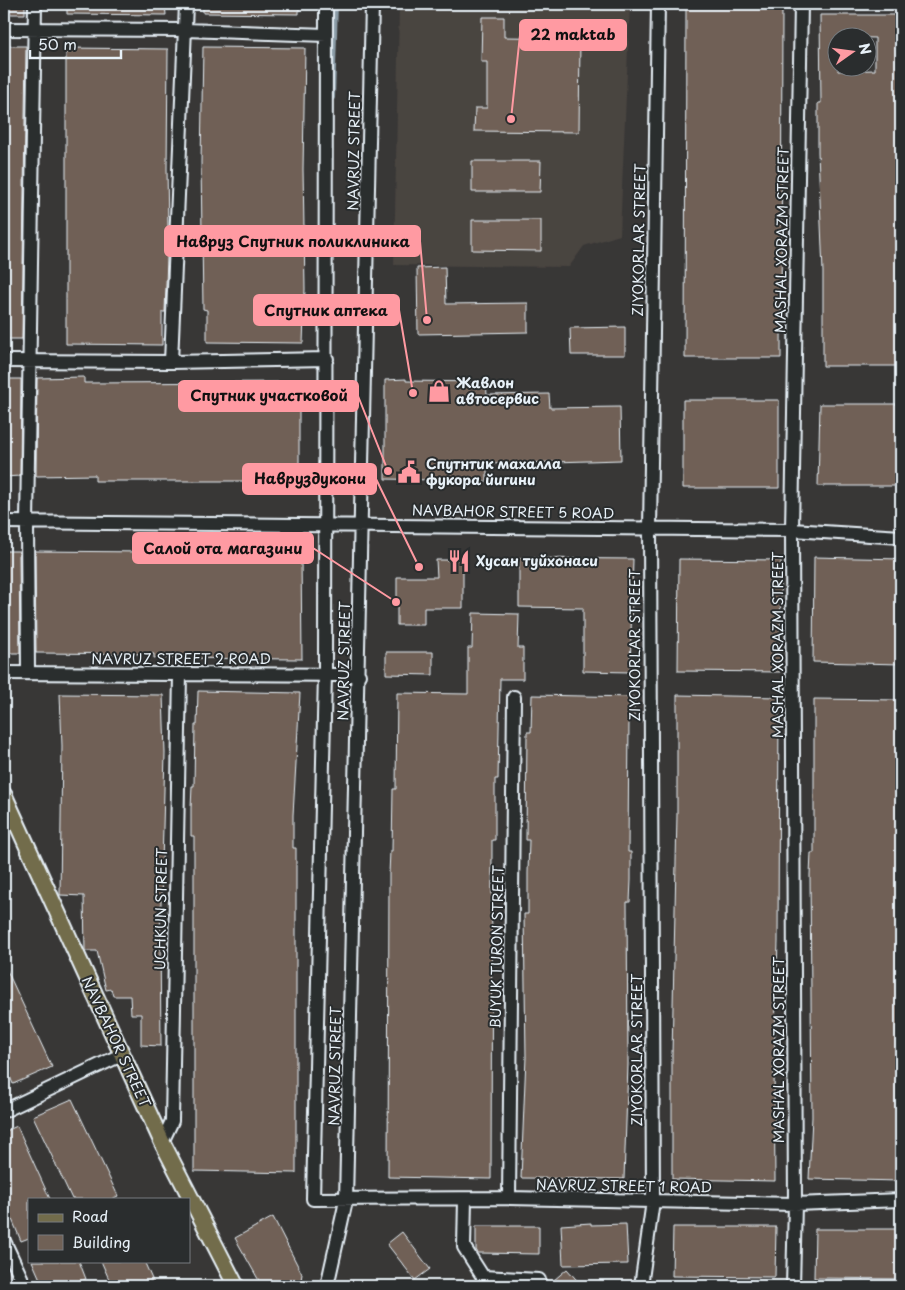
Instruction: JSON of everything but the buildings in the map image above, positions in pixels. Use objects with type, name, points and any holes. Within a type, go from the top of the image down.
[{"type":"main road","name":"NAVBAHOR STREET","points":[[4,795],[162,1142],[236,1286]]},
{"type":"street","points":[[28,673],[27,523],[35,4]]},
{"type":"street","points":[[171,362],[186,4]]},
{"type":"street","points":[[324,674],[327,359],[326,4]]},
{"type":"street","name":"NAVRUZ STREET","points":[[327,1286],[346,1200],[359,674],[372,4]]},
{"type":"street","name":"ZIYOKORLAR STREET","points":[[641,1286],[653,1201],[650,530],[658,4]]},
{"type":"street","name":"MASHAL XORAZM STREET","points":[[792,1286],[794,1204],[792,530],[801,4]]},
{"type":"street","points":[[4,29],[186,30],[326,35]]},
{"type":"street","points":[[4,361],[171,362],[327,359]]},
{"type":"street","name":"NAVBAHOR STREET 5 ROAD","points":[[4,522],[792,530],[901,537]]},
{"type":"street","name":"NAVRUZ STREET 2 ROAD","points":[[4,672],[359,674]]},
{"type":"street","name":"UCHKUN STREET","points":[[162,1142],[172,1121],[180,674]]},
{"type":"street","name":"NAVRUZ STREET 1 ROAD","points":[[324,674],[313,1199],[509,1198],[794,1204],[901,1200]]},
{"type":"street","name":"BUYUK TURON STREET","points":[[509,1198],[514,697]]},
{"type":"street","points":[[4,1111],[121,1055]]},
{"type":"street","points":[[465,1199],[464,1247],[483,1278],[539,1280]]},
{"type":"street","points":[[4,1241],[25,1286]]},
{"type":"shaded area","points":[[399,4],[630,4],[620,235],[584,246],[569,267],[394,265]]},
{"type":"waterway","points":[[333,98],[336,4]]},
{"type":"place","name":"22 maktab","points":[[511,119]]},
{"type":"place","name":"Навруз Спутник поликлиника","points":[[427,320]]},
{"type":"place","name":"Жавлон автосервис","points":[[439,391]]},
{"type":"place","name":"Спутник аптека","points":[[413,393]]},
{"type":"place","name":"Спутник участковой","points":[[388,471]]},
{"type":"place","name":"Спутнтик махалла фукора йигини","points":[[409,472]]},
{"type":"place","name":"Хусан туйхонаси","points":[[459,561]]},
{"type":"place","name":"Навруздукони","points":[[419,567]]},
{"type":"place","name":"Салой ота магазини","points":[[396,602]]}]
